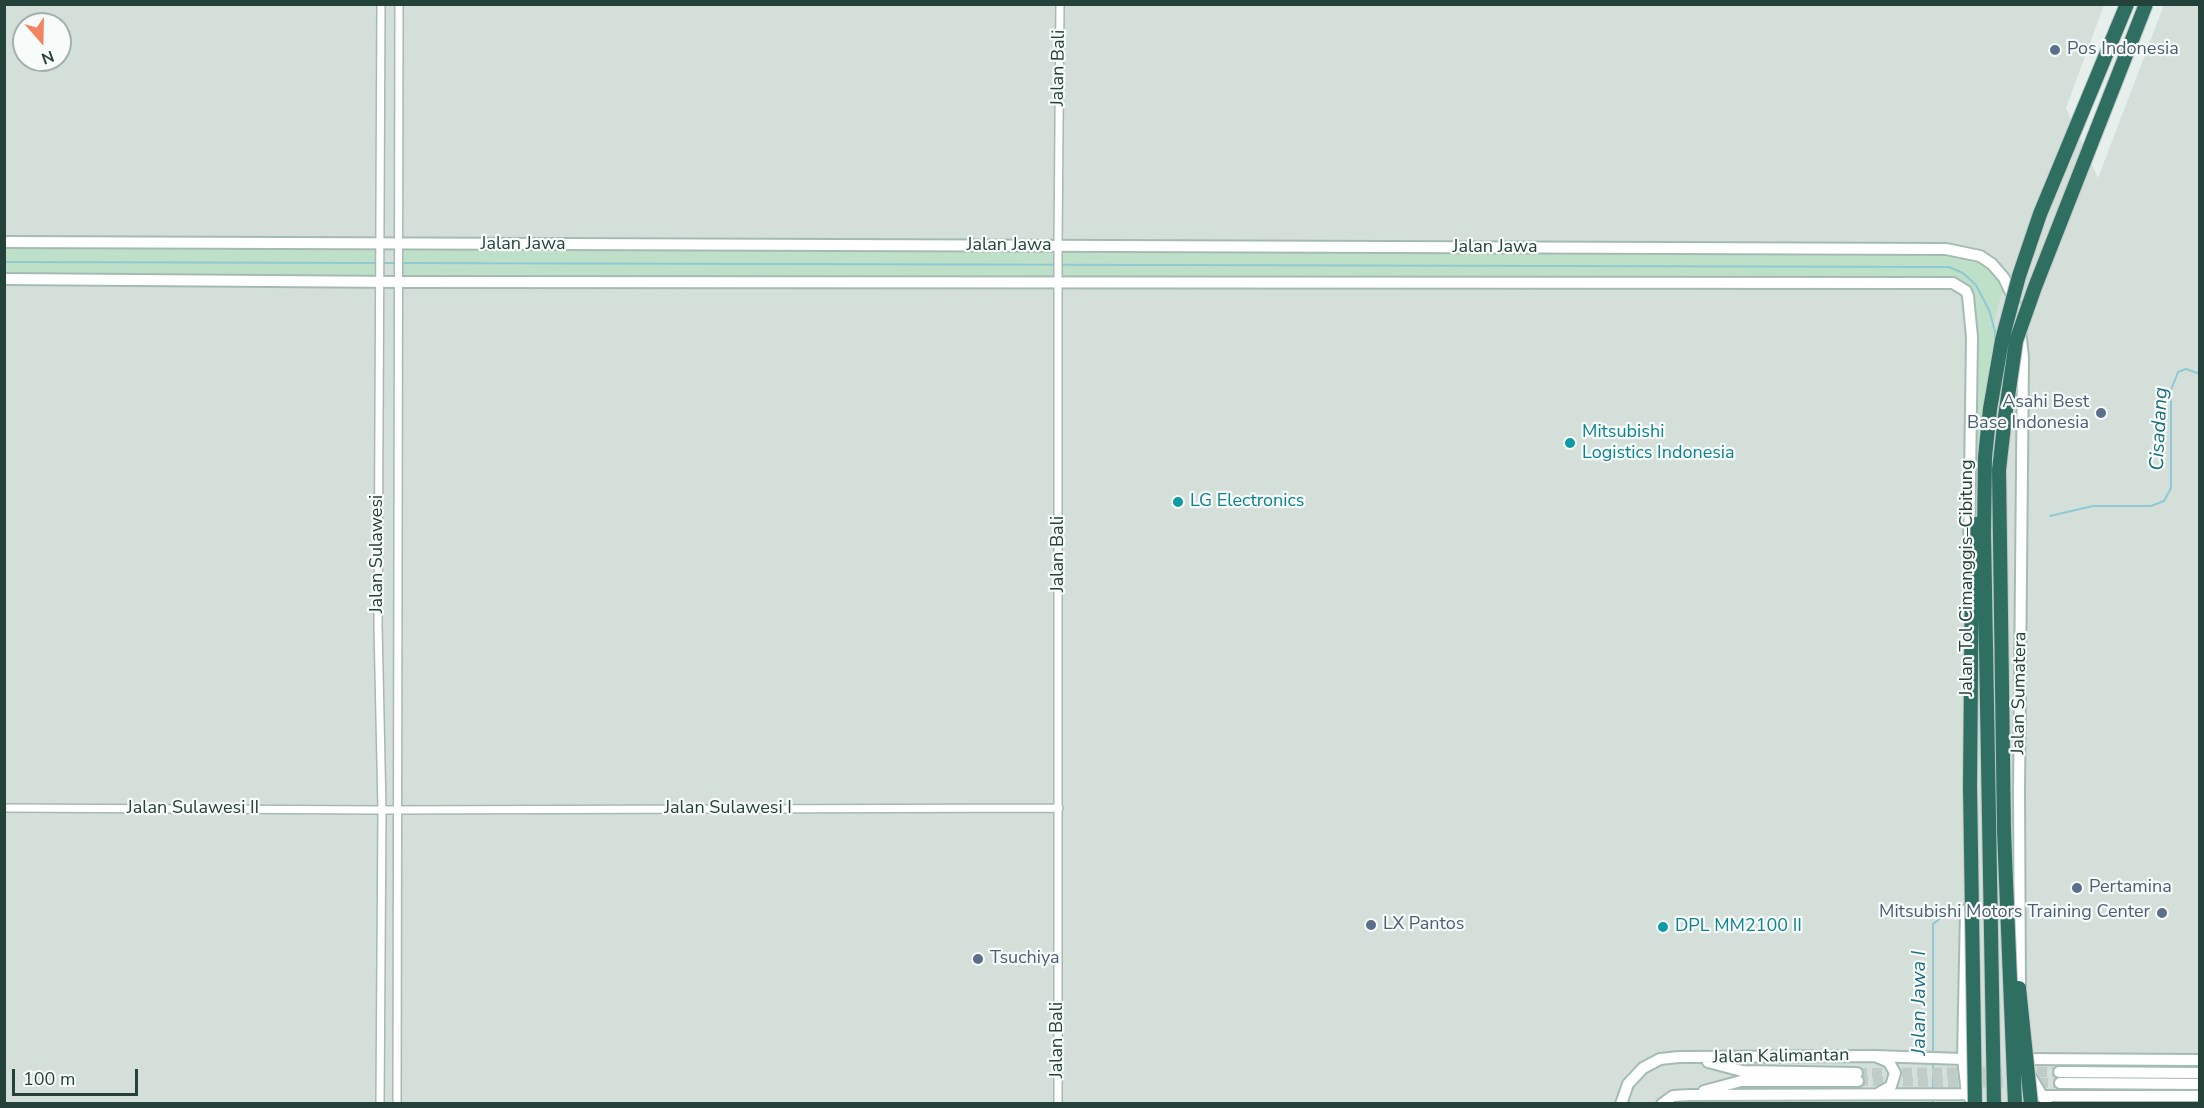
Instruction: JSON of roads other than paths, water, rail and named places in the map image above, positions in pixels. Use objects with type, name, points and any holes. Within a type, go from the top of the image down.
[{"type":"highway","name":"Jalan Tol Cimanggis–Cibitung","points":[[1994,1104],[1984,533],[1985,457],[1990,409],[2002,339],[2019,276],[2040,214],[2127,4]]},
{"type":"highway","name":"Jalan Tol Cimanggis–Cibitung","points":[[2021,1102],[2004,831],[1999,470],[2016,341],[2146,4]]},
{"type":"highway","points":[[1972,1100],[1970,786],[1972,564],[1985,457]]},
{"type":"street","name":"Jalan Sulawesi","points":[[380,1104],[382,810],[378,626],[381,4]]},
{"type":"street","name":"Jalan Sulawesi","points":[[397,1104],[399,4]]},
{"type":"street","name":"Jalan Bali","points":[[1058,1104],[1060,4]]},
{"type":"street","name":"Jalan Jawa","points":[[4,242],[380,248],[1946,249],[1980,256],[1992,264],[2004,278]]},
{"type":"street","name":"Jalan Jawa","points":[[4,279],[1059,278],[1953,283],[1966,291],[1968,296],[1972,338],[1969,453],[1968,811],[1963,1059]]},
{"type":"street","name":"Jalan Sumatera","points":[[2004,278],[2018,313],[2022,357],[2019,792],[2021,1102]]},
{"type":"street","name":"Jalan Sulawesi II","points":[[4,808],[398,809]]},
{"type":"street","name":"Jalan Sulawesi I","points":[[398,809],[1059,808]]},
{"type":"street","points":[[1872,1095],[1887,1090],[1895,1078],[1895,1073],[1888,1062],[1874,1056]]},
{"type":"street","name":"Jalan Kalimantan","points":[[1621,1104],[1628,1084],[1643,1068],[1660,1059],[1874,1056],[1963,1059]]},
{"type":"street","points":[[1690,1058],[1743,1071],[1858,1077],[1741,1080],[1690,1095]]},
{"type":"street","points":[[1963,1059],[1972,1100]]},
{"type":"street","points":[[2019,1059],[2199,1060]]},
{"type":"street","points":[[2019,1059],[2045,1100]]},
{"type":"street","points":[[2199,1073],[2059,1077],[2199,1084]]},
{"type":"street","name":"Jalan Kalimantan","points":[[1662,1104],[1673,1096],[1690,1095],[1944,1095],[1972,1100]]},
{"type":"street","points":[[2021,1102],[2199,1095]]},
{"type":"waterway","points":[[4,262],[377,263]]},
{"type":"waterway","points":[[382,263],[1949,267],[1963,273],[1976,285],[1989,310],[1995,331],[1995,344]]},
{"type":"waterway","name":"Cisadang","points":[[2050,516],[2093,506],[2151,506],[2164,501],[2171,488],[2171,390],[2178,372],[2186,369],[2200,374]]},
{"type":"waterway","points":[[1995,428],[1995,449]]},
{"type":"waterway","points":[[1995,638],[1995,755]]},
{"type":"waterway","name":"Jalan Jawa I","points":[[1933,1055],[1933,924],[1950,911]]},
{"type":"waterway","name":"Jalan Jawa I","points":[[1933,1061],[1933,1091]]},
{"type":"waterway","name":"Jalan Jawa I","points":[[1933,1097],[1933,1104]]},
{"type":"tunnel","points":[[1857,1073],[2059,1072]]},
{"type":"tunnel","points":[[1858,1081],[2060,1083]]},
{"type":"place","name":"Pos Indonesia","points":[[2055,50]]},
{"type":"place","name":"Asahi Best Base Indonesia","points":[[2101,413]]},
{"type":"place","name":"Mitsubishi Logistics Indonesia","points":[[1570,443]]},
{"type":"place","name":"LG Electronics","points":[[1178,502]]},
{"type":"place","name":"Pertamina","points":[[2077,888]]},
{"type":"place","name":"Mitsubishi Motors Training Center","points":[[2162,913]]},
{"type":"place","name":"LX Pantos","points":[[1371,925]]},
{"type":"place","name":"DPL MM2100 II","points":[[1663,927]]},
{"type":"place","name":"Tsuchiya","points":[[978,959]]}]
